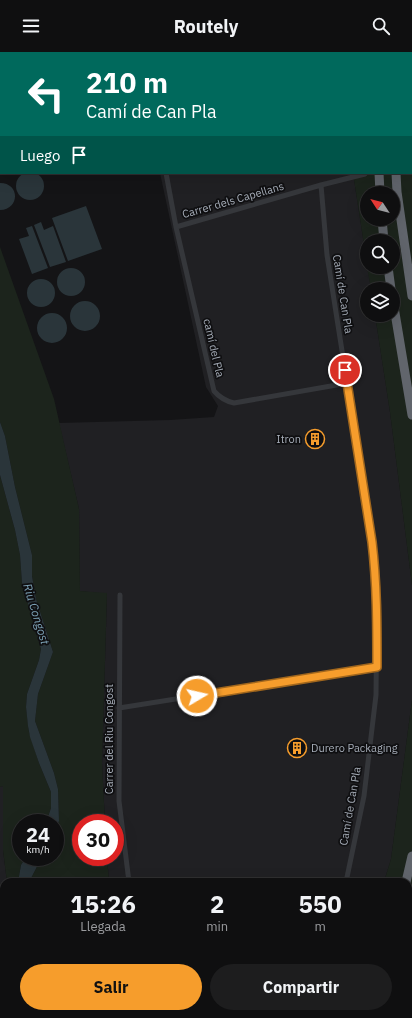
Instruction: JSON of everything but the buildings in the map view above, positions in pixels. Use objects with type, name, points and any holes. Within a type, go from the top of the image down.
[{"type":"highway","points":[[379,174],[380,186]]},
{"type":"highway","points":[[397,174],[398,192],[412,296]]},
{"type":"highway","points":[[396,322],[412,415]]},
{"type":"highway","points":[[407,878],[412,856]]},
{"type":"street","name":"camí del Pla","points":[[166,174],[176,227],[214,391],[227,402],[234,403],[348,383]]},
{"type":"street","name":"Carrer dels Capellans","points":[[176,227],[321,185],[365,174]]},
{"type":"street","name":"Camí de Can Pla","points":[[321,185],[327,255],[372,542],[378,613],[376,695],[364,796],[347,878]]},
{"type":"street","name":"Carrer del Riu Congost","points":[[120,596],[119,801],[129,878]]},
{"type":"street","points":[[120,708],[377,667]]},
{"type":"shaded area","points":[[160,174],[353,174],[360,226],[362,234],[360,234],[360,274],[369,274],[370,282],[360,282],[360,322],[376,322],[390,412],[412,585],[412,700],[391,859],[385,878],[109,878],[108,866],[124,866],[124,814],[105,814],[102,763],[107,594],[80,591],[79,509],[59,423],[170,420],[214,417],[218,406],[206,387]]},
{"type":"shaded area","points":[[353,174],[412,174],[412,585],[390,412],[376,322],[400,322],[400,282],[370,282],[368,274],[400,274],[400,234],[362,234],[361,226],[400,226],[400,186],[360,186],[360,219]]},
{"type":"shaded area","points":[[0,247],[54,399],[79,509],[80,591],[107,593],[102,763],[105,814],[72,814],[72,866],[108,866],[109,878],[31,878],[37,866],[64,866],[64,814],[59,814],[58,789],[54,773],[35,721],[38,694],[53,652],[36,599],[32,576],[32,555],[15,487],[5,436],[0,422]]},
{"type":"shaded area","points":[[0,475],[15,530],[20,555],[22,583],[41,649],[39,660],[27,694],[26,707],[29,732],[39,763],[51,792],[51,808],[49,814],[12,814],[12,866],[21,866],[19,878],[6,878],[3,850],[3,786],[0,787]]},
{"type":"shaded area","points":[[412,700],[412,878],[385,878],[391,859]]},
{"type":"shaded area","points":[[3,786],[3,850],[6,878],[0,878],[0,787]]},
{"type":"water","points":[[23,174],[37,174],[43,181],[43,191],[40,196],[35,199],[25,199],[20,196],[17,191],[17,181]]},
{"type":"water","points":[[0,183],[7,184],[11,187],[15,196],[14,201],[7,209],[0,210]]},
{"type":"water","points":[[86,206],[102,249],[68,261],[52,218]]},
{"type":"water","points":[[41,222],[44,230],[53,226],[66,262],[50,267],[34,225]]},
{"type":"water","points":[[32,226],[48,268],[32,274],[19,239],[29,236],[26,228]]},
{"type":"water","points":[[71,268],[81,272],[85,282],[81,292],[71,296],[61,292],[57,282],[61,272]]},
{"type":"water","points":[[41,279],[51,283],[55,293],[51,303],[41,307],[31,303],[27,293],[31,283]]},
{"type":"water","points":[[85,301],[96,305],[100,316],[96,327],[85,331],[74,327],[70,316],[74,305]]},
{"type":"water","points":[[52,313],[63,317],[67,328],[63,339],[52,343],[41,339],[37,328],[41,317]]},
{"type":"water","name":"Riu Congost","points":[[0,422],[5,436],[15,487],[32,555],[32,576],[36,599],[53,652],[38,694],[35,721],[54,773],[58,789],[59,814],[49,814],[51,808],[51,792],[39,763],[30,737],[28,726],[26,707],[27,694],[39,660],[41,649],[22,583],[20,555],[15,530],[0,475]]},
{"type":"water","points":[[21,866],[37,866],[31,878],[19,878]]},
{"type":"place","name":"Itron","points":[[315,439]]},
{"type":"place","name":"Durero Packaging","points":[[297,748]]},
{"type":"route","points":[[197,696],[377,667],[378,613],[372,542],[345,370]]}]
